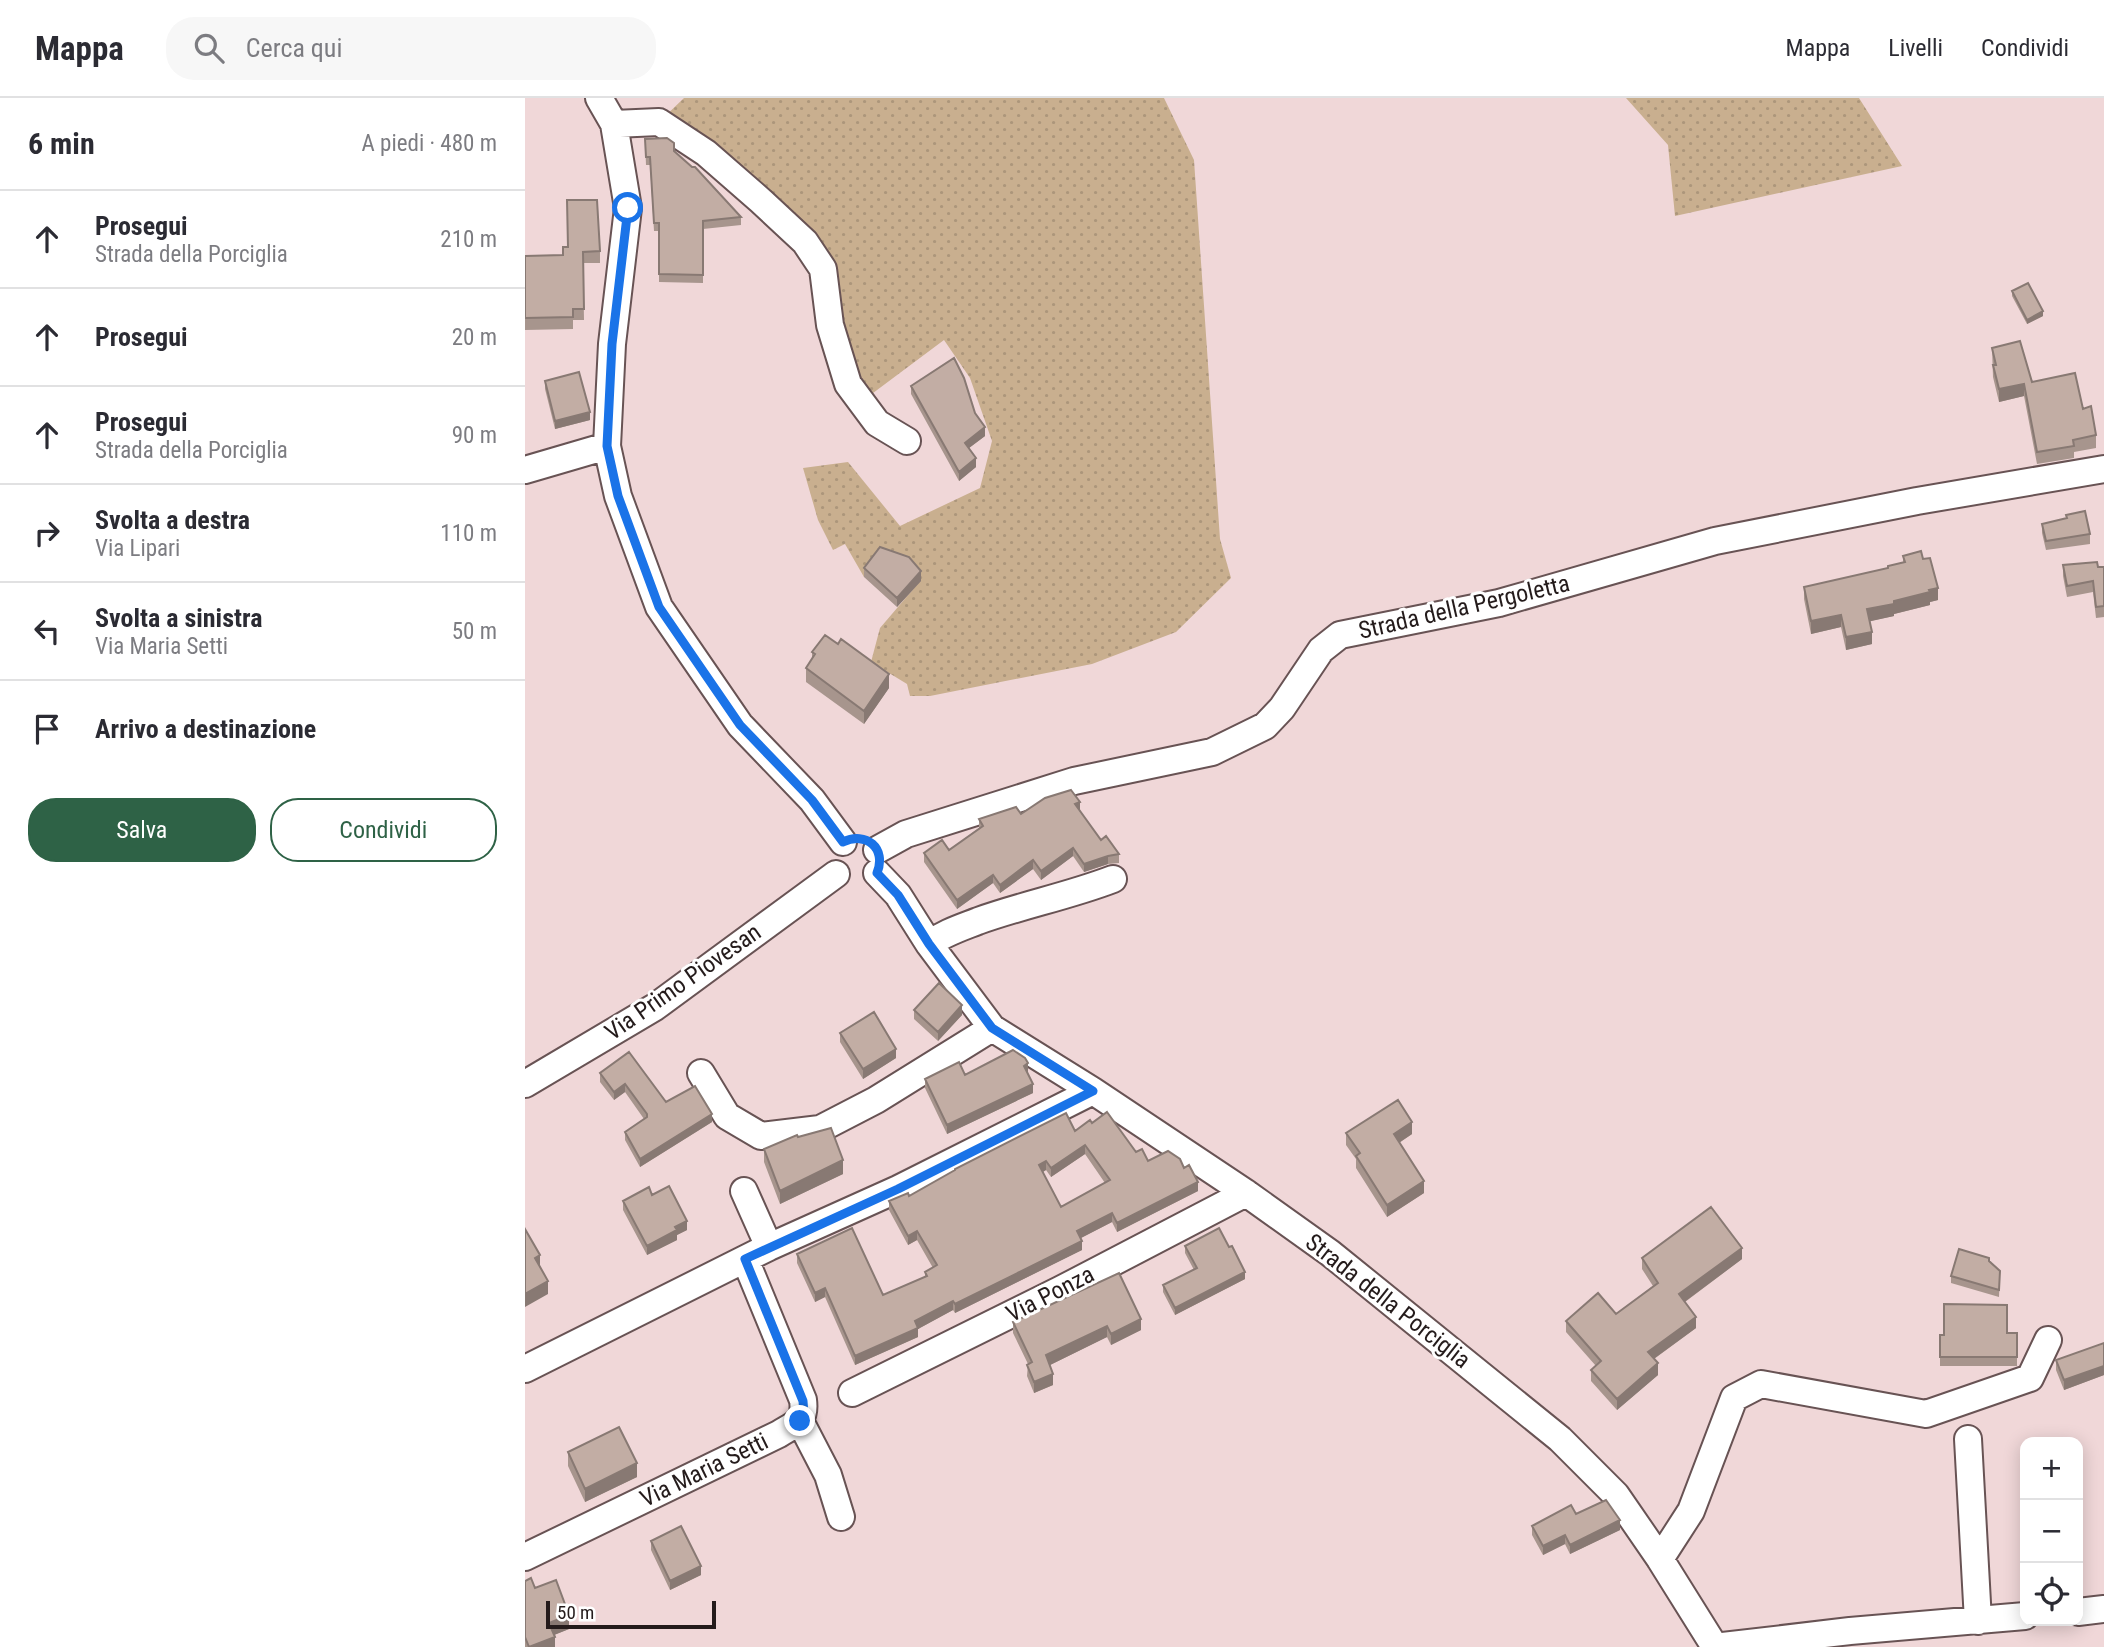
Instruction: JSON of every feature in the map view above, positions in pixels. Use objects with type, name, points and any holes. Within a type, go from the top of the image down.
[{"type":"street","points":[[599,98],[614,124],[628,208],[612,344],[607,446],[618,496],[659,607],[740,725],[812,800],[843,842]]},
{"type":"street","points":[[614,124],[659,122],[706,153],[805,243],[823,269],[830,325],[848,384],[877,423],[907,441]]},
{"type":"street","points":[[525,470],[607,446]]},
{"type":"street","name":"Strada della Pergoletta","points":[[877,861],[906,834],[1074,781],[1212,752],[1265,726],[1282,708],[1321,650],[1341,635],[1499,603],[1715,541],[1917,501],[2104,469]]},
{"type":"street","points":[[855,838],[871,843],[877,861],[869,882],[857,886],[846,883],[836,874],[833,857],[837,847],[855,838]]},
{"type":"street","name":"Strada della Porciglia","points":[[877,861],[929,944],[992,1028],[1246,1192],[1329,1253],[1560,1439],[1616,1494],[1715,1647],[1850,1631],[2020,1616]]},
{"type":"street","name":"Via Primo Piovesan","points":[[525,1084],[655,1007],[836,874]]},
{"type":"street","points":[[929,944],[944,934],[1009,910],[1114,880]]},
{"type":"street","points":[[701,1073],[727,1116],[761,1136],[820,1129],[876,1100],[992,1028]]},
{"type":"street","points":[[525,1369],[769,1247],[910,1183],[1093,1091]]},
{"type":"street","points":[[744,1191],[769,1247]]},
{"type":"street","name":"Via Ponza","points":[[852,1392],[1061,1290],[1246,1192]]},
{"type":"street","points":[[745,1259],[803,1401],[804,1415],[800,1421],[828,1475],[841,1517]]},
{"type":"street","points":[[1660,1559],[1692,1511],[1734,1398],[1761,1384],[1926,1414],[2030,1378],[2048,1340]]},
{"type":"street","name":"Via Maria Setti","points":[[525,1557],[779,1434],[800,1421]]},
{"type":"street","points":[[1968,1439],[1978,1620]]},
{"type":"street","points":[[2083,1611],[2104,1609]]},
{"type":"shaded area","points":[[684,98],[1164,98],[1194,160],[1220,539],[1231,578],[1176,632],[1092,664],[930,696],[910,696],[907,684],[871,662],[880,628],[921,580],[880,557],[864,577],[845,544],[833,550],[818,520],[803,468],[848,462],[900,526],[980,488],[992,441],[970,378],[944,340],[861,402],[823,269],[659,122]]},
{"type":"shaded area","points":[[1626,98],[1859,98],[1902,166],[1675,216],[1668,145]]},
{"type":"building","points":[[667,138],[674,143],[674,151],[695,167],[741,217],[703,221],[703,275],[659,274],[659,223],[654,223],[650,157],[646,157],[645,139]]},
{"type":"building","points":[[567,200],[597,200],[600,251],[583,252],[584,309],[573,309],[573,317],[525,318],[525,256],[563,255],[563,247],[568,247]]},
{"type":"building","points":[[2028,283],[2043,311],[2027,320],[2012,291]]},
{"type":"building","points":[[2020,341],[2032,382],[2075,373],[2083,409],[2091,406],[2096,435],[2073,440],[2074,446],[2037,452],[2024,384],[1999,389],[1993,365],[1996,365],[1992,348]]},
{"type":"building","points":[[954,358],[964,378],[975,413],[985,427],[965,443],[976,458],[959,472],[911,386]]},
{"type":"building","points":[[579,372],[590,412],[555,421],[545,381]]},
{"type":"building","points":[[2085,511],[2090,534],[2046,541],[2042,524]]},
{"type":"building","points":[[880,547],[909,557],[921,571],[897,598],[864,568]]},
{"type":"building","points":[[1921,551],[1923,559],[1930,558],[1938,588],[1894,601],[1894,604],[1867,609],[1872,632],[1846,637],[1841,615],[1811,621],[1804,587],[1888,568],[1905,562],[1903,556]]},
{"type":"building","points":[[2097,562],[2098,567],[2104,567],[2104,606],[2096,607],[2093,581],[2067,586],[2063,565]]},
{"type":"building","points":[[825,635],[838,644],[841,639],[889,674],[864,711],[806,668],[815,654],[812,652]]},
{"type":"building","points":[[1071,790],[1080,802],[1075,804],[1101,840],[1106,836],[1119,854],[1084,864],[1073,848],[1041,871],[1033,860],[1000,885],[993,875],[957,900],[924,853],[942,840],[949,850],[983,826],[979,819],[1016,807],[1021,814],[1045,798]]},
{"type":"building","points":[[939,983],[962,1005],[938,1032],[914,1010]]},
{"type":"building","points":[[874,1012],[896,1049],[863,1069],[840,1033]]},
{"type":"building","points":[[1013,1050],[1028,1063],[1024,1066],[1033,1084],[947,1125],[925,1079],[959,1062],[965,1075]]},
{"type":"building","points":[[629,1052],[666,1102],[695,1086],[712,1114],[640,1159],[625,1132],[647,1117],[647,1114],[625,1084],[614,1092],[600,1073]]},
{"type":"building","points":[[1398,1100],[1412,1122],[1394,1134],[1424,1181],[1387,1205],[1356,1156],[1360,1153],[1346,1133]]},
{"type":"building","points":[[1107,1112],[1136,1152],[1142,1149],[1148,1161],[1168,1151],[1180,1159],[1184,1168],[1189,1165],[1198,1182],[1117,1223],[1112,1213],[1077,1231],[1082,1241],[955,1304],[953,1301],[915,1321],[918,1328],[855,1356],[825,1288],[815,1293],[797,1254],[852,1228],[883,1295],[927,1276],[925,1272],[937,1265],[917,1231],[908,1236],[889,1201],[908,1193],[909,1196],[955,1169],[1066,1113],[1075,1131],[1090,1120],[1092,1123]],"holes":[[[1085,1145],[1110,1180],[1061,1207],[1039,1165],[1046,1161],[1051,1168]]]},
{"type":"building","points":[[831,1128],[843,1160],[780,1191],[764,1149],[797,1135],[798,1137]]},
{"type":"building","points":[[669,1186],[687,1221],[675,1227],[677,1230],[647,1246],[623,1201],[649,1187],[652,1195]]},
{"type":"building","points":[[1711,1207],[1742,1248],[1679,1294],[1696,1317],[1648,1352],[1658,1363],[1617,1399],[1591,1370],[1601,1361],[1566,1321],[1598,1293],[1616,1314],[1658,1283],[1642,1258]]},
{"type":"building","points":[[1219,1228],[1245,1272],[1175,1308],[1163,1285],[1197,1268],[1185,1246]]},
{"type":"building","points":[[525,1229],[540,1255],[535,1258],[548,1281],[525,1294]]},
{"type":"building","points":[[1959,1249],[1989,1258],[2000,1271],[1999,1290],[1951,1276]]},
{"type":"building","points":[[1119,1273],[1141,1319],[1111,1334],[1107,1326],[1046,1355],[1053,1374],[1034,1382],[1027,1365],[1032,1362],[1013,1322]]},
{"type":"building","points":[[1944,1304],[2007,1305],[2007,1333],[2017,1333],[2017,1357],[1940,1357],[1940,1335],[1944,1335]]},
{"type":"building","points":[[2104,1343],[2104,1366],[2064,1380],[2056,1360]]},
{"type":"building","points":[[619,1427],[637,1463],[585,1489],[568,1452]]},
{"type":"building","points":[[1606,1500],[1620,1520],[1570,1545],[1565,1535],[1543,1546],[1532,1526],[1571,1505],[1576,1514]]},
{"type":"building","points":[[681,1526],[701,1566],[670,1581],[651,1541]]},
{"type":"building","points":[[531,1578],[535,1588],[556,1580],[569,1615],[549,1623],[555,1637],[529,1647],[525,1637],[525,1581]]},
{"type":"route","points":[[628,208],[612,344],[607,446],[618,496],[659,607],[740,725],[812,800],[843,842],[855,838],[863,839],[877,850],[880,861],[877,873],[898,895],[929,944],[992,1028],[1093,1091],[985,1147],[745,1259],[803,1401],[804,1415],[800,1421]]}]
